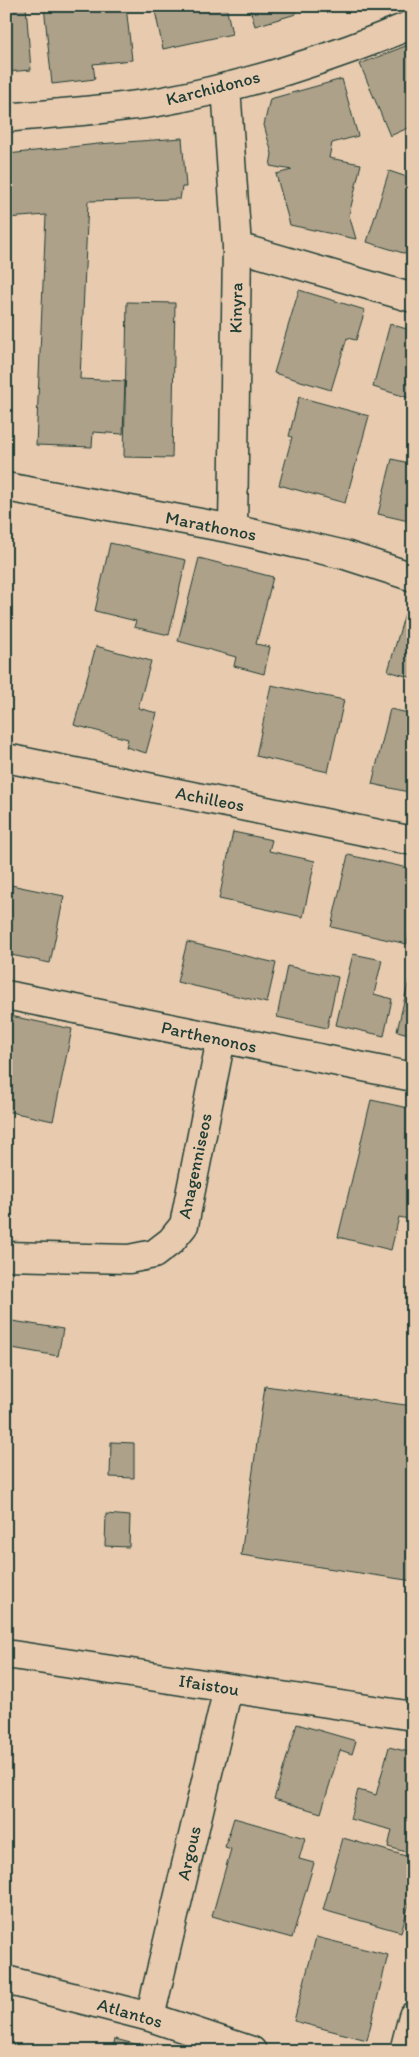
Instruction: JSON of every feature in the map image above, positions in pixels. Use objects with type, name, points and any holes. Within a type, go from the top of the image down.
[{"type":"street","name":"Karchidonos","points":[[6,118],[157,102],[226,86],[319,60],[413,24]]},
{"type":"street","name":"Kinyra","points":[[226,86],[237,247],[233,529]]},
{"type":"street","points":[[237,247],[413,298]]},
{"type":"street","name":"Marathonos","points":[[6,487],[233,529],[345,555],[413,577]]},
{"type":"street","name":"Achilleos","points":[[6,758],[413,840]]},
{"type":"street","name":"Parthenonos","points":[[6,995],[413,1077]]},
{"type":"street","name":"Anagenniseos","points":[[6,1256],[129,1259],[154,1254],[172,1241],[184,1225],[220,1039]]},
{"type":"street","name":"Ifaistou","points":[[6,1654],[413,1716]]},
{"type":"street","name":"Argous","points":[[150,2018],[228,1688]]},
{"type":"street","name":"Atlantos","points":[[6,1980],[150,2018],[252,2051]]},
{"type":"street","points":[[404,2051],[413,2016]]},
{"type":"building","points":[[6,6],[26,6],[31,70],[6,72]]},
{"type":"building","points":[[44,6],[126,6],[132,60],[93,64],[95,79],[52,84]]},
{"type":"building","points":[[154,6],[226,6],[232,34],[163,49]]},
{"type":"building","points":[[249,6],[293,6],[296,14],[255,26]]},
{"type":"building","points":[[413,43],[413,139],[408,128],[390,136],[360,64]]},
{"type":"building","points":[[342,79],[358,136],[332,143],[329,158],[361,164],[349,215],[356,239],[290,225],[276,174],[292,170],[270,166],[272,154],[264,125],[270,99]]},
{"type":"building","points":[[182,138],[186,187],[182,187],[180,199],[88,201],[80,379],[125,381],[123,434],[93,432],[92,447],[36,445],[46,215],[7,218],[8,154],[98,144]]},
{"type":"building","points":[[389,171],[413,179],[413,256],[367,242]]},
{"type":"building","points":[[299,290],[365,310],[356,340],[347,338],[331,390],[274,373]]},
{"type":"building","points":[[127,302],[175,303],[172,458],[124,457]]},
{"type":"building","points":[[390,324],[413,331],[413,399],[373,387]]},
{"type":"building","points":[[299,397],[369,416],[345,503],[279,485],[292,437],[289,436]]},
{"type":"building","points":[[392,459],[413,464],[413,522],[378,514]]},
{"type":"building","points":[[110,543],[186,560],[169,635],[134,627],[136,621],[95,611]]},
{"type":"building","points":[[199,558],[273,577],[256,644],[270,647],[264,674],[234,666],[236,657],[178,641]]},
{"type":"building","points":[[405,613],[413,615],[413,678],[388,671]]},
{"type":"building","points":[[96,646],[151,661],[138,708],[157,713],[146,753],[126,747],[128,739],[74,725]]},
{"type":"building","points":[[271,685],[344,700],[328,772],[256,756]]},
{"type":"building","points":[[390,709],[413,714],[413,793],[372,784]]},
{"type":"building","points":[[233,832],[272,840],[269,851],[315,861],[303,917],[219,899]]},
{"type":"building","points":[[348,855],[413,869],[413,916],[407,944],[331,927]]},
{"type":"building","points":[[6,884],[64,896],[50,963],[6,954]]},
{"type":"building","points":[[187,942],[276,963],[267,1003],[177,982]]},
{"type":"building","points":[[353,954],[382,960],[374,994],[392,999],[384,1036],[336,1025]]},
{"type":"building","points":[[413,963],[413,1035],[397,1031]]},
{"type":"building","points":[[287,966],[338,977],[327,1028],[277,1017]]},
{"type":"building","points":[[6,1015],[72,1029],[53,1121],[6,1111]]},
{"type":"building","points":[[371,1100],[413,1109],[413,1220],[399,1217],[391,1250],[338,1237]]},
{"type":"building","points":[[6,1320],[63,1329],[58,1356],[6,1347]]},
{"type":"building","points":[[265,1386],[413,1406],[413,1581],[241,1555]]},
{"type":"building","points":[[111,1442],[134,1443],[134,1478],[110,1477]]},
{"type":"building","points":[[106,1514],[130,1516],[129,1547],[105,1546]]},
{"type":"building","points":[[297,1724],[356,1741],[352,1754],[340,1750],[321,1813],[274,1799]]},
{"type":"building","points":[[389,1747],[413,1753],[413,1854],[388,1847],[392,1830],[350,1819],[358,1790],[376,1795]]},
{"type":"building","points":[[234,1818],[305,1838],[299,1859],[314,1863],[292,1938],[212,1916],[231,1849],[225,1847]]},
{"type":"building","points":[[343,1838],[413,1858],[413,1891],[401,1932],[323,1910]]},
{"type":"building","points":[[316,1937],[388,1955],[367,2040],[294,2021]]},
{"type":"building","points":[[115,2039],[162,2051],[112,2051]]}]
